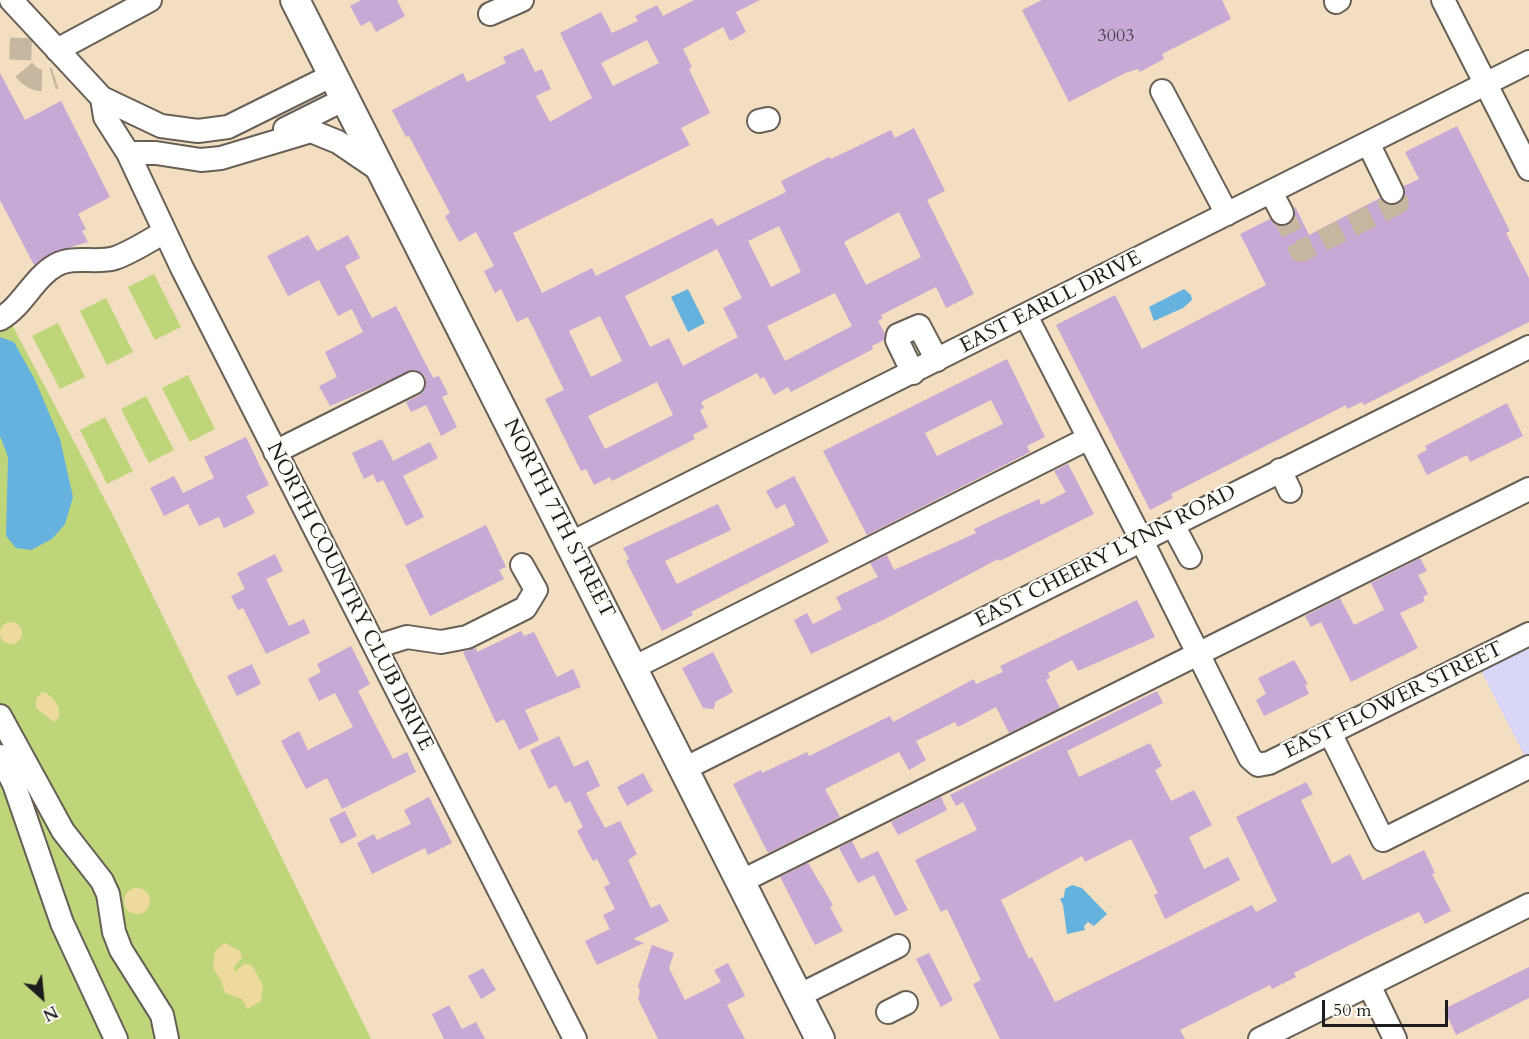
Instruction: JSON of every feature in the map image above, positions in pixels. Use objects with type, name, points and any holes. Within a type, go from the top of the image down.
[{"type":"main road","name":"NORTH 7TH STREET","points":[[295,0],[820,1039]]},
{"type":"street","name":"NORTH COUNTRY CLUB DRIVE","points":[[11,0],[27,31],[57,50],[64,72],[102,98],[161,126],[198,131],[213,130],[339,87]]},
{"type":"street","points":[[57,50],[150,0]]},
{"type":"street","points":[[490,14],[522,0]]},
{"type":"street","points":[[1443,0],[1529,170]]},
{"type":"street","name":"EAST EARLL DRIVE","points":[[571,543],[1529,62]]},
{"type":"street","points":[[264,144],[339,87]]},
{"type":"street","points":[[1162,90],[1227,214]]},
{"type":"street","name":"NORTH COUNTRY CLUB DRIVE","points":[[102,98],[105,117],[128,153],[164,232],[575,1039]]},
{"type":"street","points":[[156,153],[161,126]]},
{"type":"street","points":[[213,130],[216,158]]},
{"type":"street","points":[[128,153],[156,153],[201,160],[216,158],[299,133],[319,133],[338,142],[382,172]]},
{"type":"street","points":[[1368,142],[1392,192]]},
{"type":"street","points":[[1271,192],[1282,213]]},
{"type":"street","points":[[0,319],[21,302],[42,275],[55,265],[69,261],[114,258],[164,232]]},
{"type":"street","points":[[1026,316],[1198,655]]},
{"type":"street","points":[[913,373],[897,340],[898,335],[919,326],[937,360]]},
{"type":"street","name":"EAST CHEERY LYNN ROAD","points":[[684,769],[1172,523],[1529,347]]},
{"type":"street","points":[[275,452],[412,383]]},
{"type":"street","points":[[633,668],[1089,438]]},
{"type":"street","points":[[1280,470],[1290,491]]},
{"type":"street","points":[[740,882],[1529,489]]},
{"type":"street","points":[[1172,523],[1190,557]]},
{"type":"street","points":[[375,647],[407,637],[441,642],[467,637],[525,608],[537,590],[522,565]]},
{"type":"street","name":"EAST FLOWER STREET","points":[[1198,655],[1250,758],[1258,765],[1269,763],[1529,634]]},
{"type":"street","points":[[0,718],[63,831],[102,881],[108,894],[114,932],[121,950],[158,1007],[167,1039]]},
{"type":"street","points":[[1330,733],[1383,840],[1529,767]]},
{"type":"street","points":[[0,756],[14,784],[69,940],[116,1039]]},
{"type":"street","points":[[1260,1039],[1529,905]]},
{"type":"street","points":[[798,996],[898,946]]},
{"type":"street","points":[[1369,985],[1395,1039]]},
{"type":"shaded area","points":[[1529,647],[1529,764],[1481,671]]},
{"type":"green space","points":[[154,274],[181,327],[155,340],[128,287]]},
{"type":"green space","points":[[106,298],[133,352],[107,365],[80,311]]},
{"type":"green space","points":[[0,302],[114,517],[371,1039],[0,1039]]},
{"type":"green space","points":[[58,323],[85,377],[60,389],[32,336]]},
{"type":"green space","points":[[188,375],[215,429],[190,442],[162,388]]},
{"type":"green space","points":[[146,396],[174,450],[149,463],[121,409]]},
{"type":"green space","points":[[105,417],[133,471],[107,484],[80,430]]},
{"type":"sand","points":[[11,622],[19,625],[22,633],[19,641],[11,644],[3,641],[0,633],[3,625]]},
{"type":"sand","points":[[42,692],[49,695],[57,705],[59,717],[54,722],[36,708],[36,699]]},
{"type":"sand","points":[[137,888],[147,891],[150,901],[147,911],[137,914],[127,911],[124,901],[127,891]]},
{"type":"sand","points":[[225,943],[240,951],[242,958],[234,967],[235,972],[244,964],[252,965],[263,986],[261,1001],[247,1009],[242,999],[225,993],[221,980],[213,968],[215,951]]},
{"type":"water","points":[[688,289],[705,323],[688,332],[671,297]]},
{"type":"water","points":[[1184,289],[1191,295],[1192,300],[1183,308],[1154,321],[1149,307]]},
{"type":"water","points":[[0,337],[14,342],[35,380],[60,439],[73,497],[65,524],[52,539],[31,550],[16,548],[6,536],[8,457],[0,436]]},
{"type":"water","points":[[1072,885],[1082,888],[1107,914],[1094,926],[1088,922],[1084,926],[1085,930],[1067,934],[1060,899],[1064,897],[1065,889]]},
{"type":"building","points":[[361,0],[397,0],[405,16],[376,32],[370,21],[361,26],[350,6]]},
{"type":"building","points":[[694,0],[760,0],[736,12],[746,32],[730,41],[723,27],[683,49],[692,67],[689,69],[710,113],[681,128],[690,145],[513,233],[542,293],[592,268],[596,276],[712,218],[717,226],[786,192],[781,181],[829,157],[831,159],[891,130],[895,138],[914,128],[945,191],[927,200],[974,294],[946,308],[936,287],[881,315],[883,318],[878,321],[885,333],[884,340],[872,346],[873,349],[791,392],[788,387],[774,395],[764,377],[760,379],[757,373],[701,402],[704,408],[700,410],[708,427],[693,435],[695,439],[612,481],[610,477],[594,485],[586,469],[581,471],[545,399],[564,390],[528,317],[517,322],[501,289],[495,293],[484,271],[494,266],[476,232],[459,242],[445,216],[450,213],[409,136],[406,137],[392,110],[463,73],[467,82],[506,63],[503,57],[523,48],[535,72],[542,69],[551,89],[536,96],[550,122],[592,98],[560,33],[601,12],[612,33],[638,21],[635,16],[657,5],[663,16]],"holes":[[[647,40],[659,63],[613,86],[601,63]],[[899,212],[921,257],[866,285],[844,242]],[[779,226],[801,272],[771,287],[748,241]],[[717,249],[742,298],[723,308],[738,337],[683,366],[669,338],[650,347],[625,296]],[[835,293],[852,326],[785,361],[767,326]],[[600,316],[622,361],[591,377],[569,331]],[[657,382],[673,415],[605,449],[588,416]]]},
{"type":"building","points":[[1042,0],[1222,0],[1231,19],[1162,54],[1164,59],[1140,72],[1138,69],[1125,73],[1069,102],[1022,10]]},
{"type":"building","points":[[0,73],[25,120],[61,101],[110,197],[78,214],[86,229],[82,231],[88,242],[51,253],[34,265],[0,200]]},
{"type":"building","points":[[1457,126],[1510,231],[1506,233],[1529,278],[1529,322],[1364,405],[1362,402],[1347,409],[1346,405],[1171,494],[1173,498],[1150,510],[1056,325],[1115,295],[1142,349],[1266,285],[1240,234],[1270,219],[1275,225],[1288,225],[1294,220],[1295,206],[1309,235],[1380,198],[1390,205],[1398,204],[1405,194],[1404,186],[1419,179],[1405,152]]},
{"type":"building","points":[[308,235],[317,251],[348,235],[360,258],[345,266],[372,318],[396,306],[433,378],[439,376],[448,394],[442,397],[457,427],[441,436],[426,405],[411,412],[406,402],[420,395],[426,384],[425,376],[414,370],[330,406],[319,386],[337,377],[325,352],[363,332],[352,309],[338,316],[319,280],[288,296],[267,256]]},
{"type":"building","points":[[1007,359],[1045,437],[1027,446],[1030,452],[867,535],[823,451]],"holes":[[[991,400],[1003,424],[937,456],[925,433]]]},
{"type":"building","points":[[1507,403],[1523,436],[1470,462],[1467,455],[1427,475],[1417,455],[1427,450],[1425,446]]},
{"type":"building","points":[[246,437],[269,485],[246,496],[255,513],[224,528],[219,517],[199,526],[188,504],[164,516],[150,488],[174,476],[183,493],[214,478],[204,457]]},
{"type":"building","points":[[382,439],[393,461],[430,442],[438,458],[403,476],[424,517],[406,526],[383,480],[377,483],[373,474],[364,479],[352,453]]},
{"type":"building","points":[[1068,464],[1094,514],[1000,561],[998,559],[889,617],[811,654],[794,620],[807,613],[813,624],[842,609],[836,597],[878,577],[870,563],[887,555],[894,570],[976,533],[974,529],[1039,499],[1041,505],[1066,492],[1054,471]]},
{"type":"building","points":[[794,476],[829,542],[691,612],[693,615],[662,631],[626,561],[629,559],[623,548],[718,504],[731,530],[665,561],[677,584],[795,525],[785,504],[776,509],[766,491]]},
{"type":"building","points":[[486,525],[506,567],[499,570],[504,579],[430,616],[405,565]]},
{"type":"building","points":[[275,554],[283,571],[266,579],[289,626],[304,619],[310,633],[266,654],[243,608],[238,610],[231,596],[245,589],[237,573]]},
{"type":"building","points":[[1420,558],[1427,571],[1418,575],[1428,594],[1423,597],[1425,601],[1400,613],[1418,648],[1351,682],[1321,622],[1311,627],[1305,616],[1340,598],[1354,625],[1384,610],[1371,583]]},
{"type":"building","points":[[1137,600],[1155,637],[1078,671],[1072,660],[1048,673],[1050,677],[1046,680],[1060,708],[1009,733],[996,707],[958,727],[955,722],[916,741],[926,760],[909,770],[899,752],[825,789],[840,817],[768,853],[733,784],[807,752],[809,756],[890,716],[893,722],[974,679],[976,684],[1003,672],[1000,666]]},
{"type":"building","points":[[521,631],[524,636],[534,632],[557,677],[573,669],[581,687],[525,710],[539,740],[519,750],[504,719],[496,723],[463,652],[476,648],[477,652]]},
{"type":"building","points":[[351,646],[370,684],[358,691],[393,759],[407,752],[416,772],[342,809],[327,778],[306,789],[281,741],[299,731],[308,750],[353,727],[335,693],[319,701],[308,679],[321,672],[317,664]]},
{"type":"building","points":[[713,652],[733,692],[715,702],[714,709],[703,708],[682,668]]},
{"type":"building","points":[[1294,660],[1308,684],[1305,685],[1309,694],[1264,716],[1256,700],[1266,694],[1258,678]]},
{"type":"building","points":[[252,664],[261,684],[237,696],[227,676]]},
{"type":"building","points":[[1157,691],[1163,703],[1067,751],[1079,777],[1150,743],[1162,766],[1155,770],[1171,801],[1194,790],[1212,825],[1189,837],[1204,869],[1228,857],[1240,880],[1165,919],[1154,895],[1158,893],[1131,839],[1085,862],[1082,856],[1001,900],[1029,959],[1032,957],[1055,1002],[1252,905],[1256,912],[1277,901],[1236,817],[1306,782],[1313,794],[1301,800],[1332,864],[1350,854],[1363,880],[1424,850],[1435,873],[1432,874],[1451,911],[1425,924],[1419,912],[1374,933],[1294,973],[1296,977],[1272,989],[1270,985],[1180,1030],[1185,1039],[1000,1039],[973,984],[981,980],[947,909],[941,912],[915,860],[977,830],[963,802],[956,806],[950,795]]},
{"type":"building","points":[[559,736],[574,767],[588,760],[600,786],[586,793],[605,828],[620,821],[637,854],[628,860],[651,908],[660,904],[669,921],[633,939],[644,943],[597,965],[585,941],[610,929],[603,915],[615,909],[604,887],[610,884],[597,859],[593,861],[577,831],[583,827],[570,801],[565,803],[556,785],[549,789],[530,750]]},
{"type":"building","points":[[643,773],[653,791],[627,806],[617,787]]},
{"type":"building","points":[[429,797],[452,843],[428,855],[425,848],[372,874],[357,843],[374,834],[377,840],[411,824],[404,810]]},
{"type":"building","points":[[941,797],[947,810],[898,835],[891,822]]},
{"type":"building","points":[[345,811],[357,836],[341,844],[329,819]]},
{"type":"building","points":[[852,841],[861,859],[878,851],[908,910],[895,916],[874,875],[858,883],[839,848]]},
{"type":"building","points":[[808,863],[833,905],[830,907],[843,931],[815,945],[780,877]]},
{"type":"building","points":[[652,945],[674,953],[669,968],[685,1000],[721,982],[714,970],[728,963],[745,996],[727,1005],[745,1039],[658,1039],[638,999],[640,991],[638,986]]},
{"type":"building","points":[[929,953],[953,1000],[941,1007],[916,959]]},
{"type":"building","points":[[1529,967],[1529,998],[1456,1035],[1444,1009]]},
{"type":"building","points":[[483,968],[496,990],[481,999],[468,976]]},
{"type":"building","points":[[449,1005],[462,1029],[476,1022],[485,1039],[444,1039],[432,1014]]},
{"type":"tunnel","points":[[21,38],[20,65],[24,70],[35,79],[55,78]]},
{"type":"tunnel","points":[[1282,213],[1301,251],[1398,203],[1392,192]]}]
